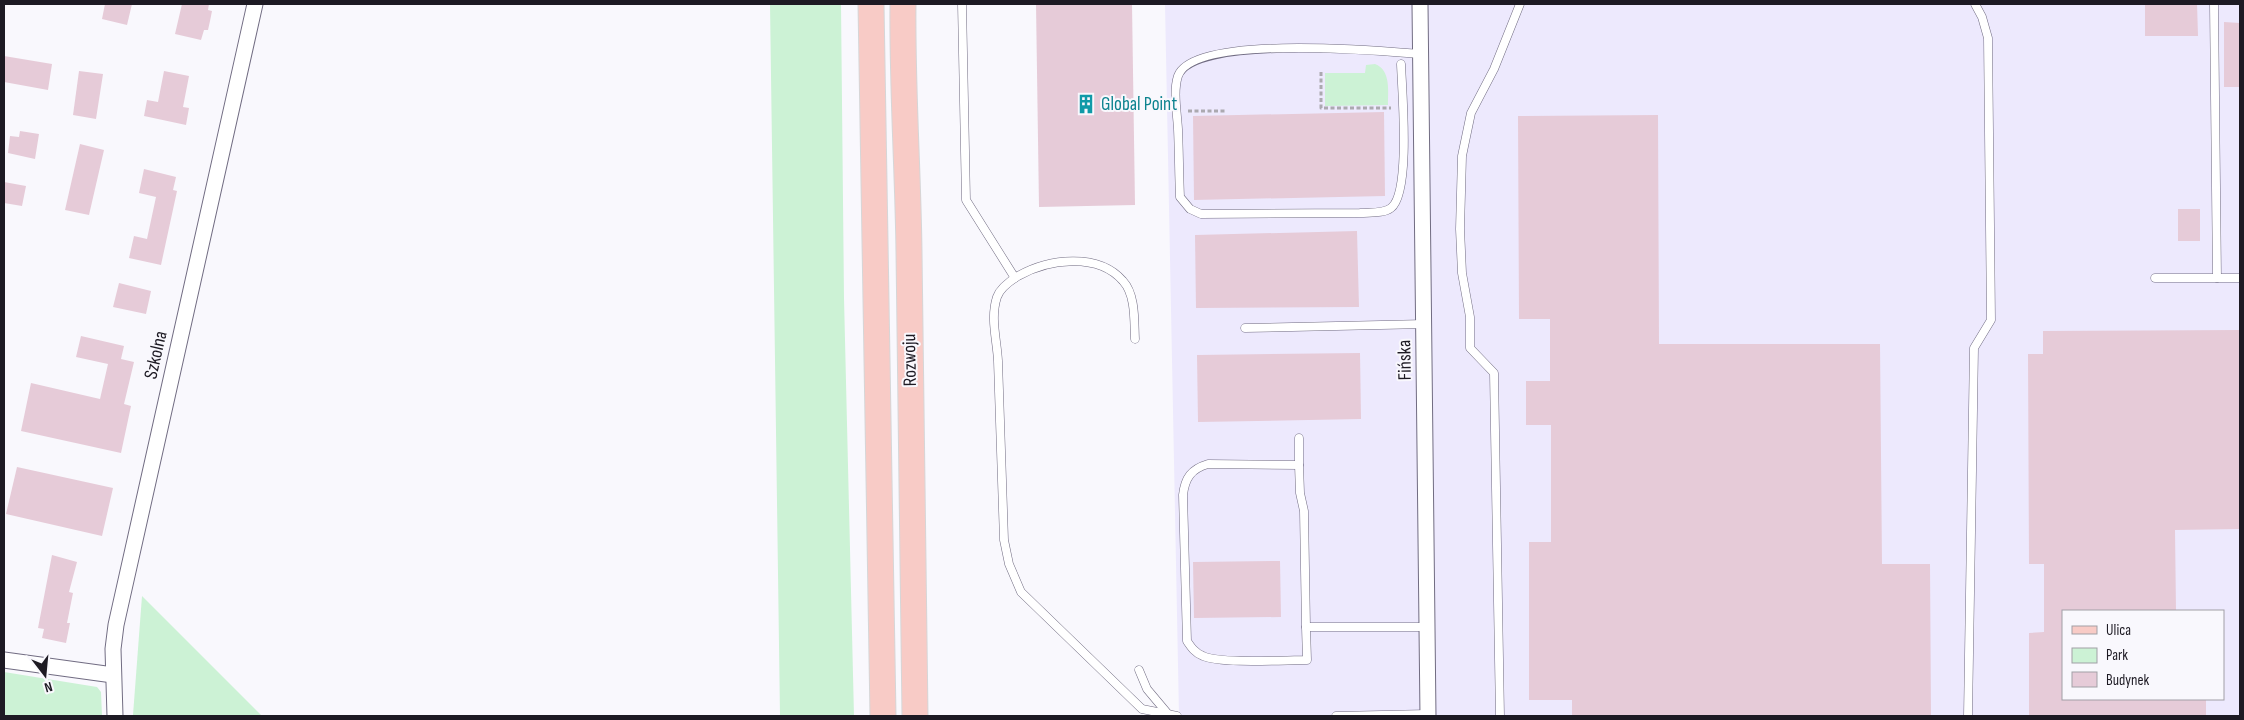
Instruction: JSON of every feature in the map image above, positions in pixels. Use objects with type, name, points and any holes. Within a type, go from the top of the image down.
[{"type":"main road","name":"Rozwoju","points":[[871,4],[883,716]]},
{"type":"main road","name":"Rozwoju","points":[[903,4],[902,56],[909,245],[915,716]]},
{"type":"street","name":"Szkolna","points":[[115,716],[113,649],[116,625],[255,4]]},
{"type":"street","name":"Fińska","points":[[1420,4],[1428,715]]},
{"type":"street","points":[[4,660],[113,675]]},
{"type":"lane","points":[[962,4],[964,177],[966,200],[1015,278]]},
{"type":"lane","points":[[1500,716],[1494,373],[1470,348],[1470,317],[1462,273],[1460,229],[1462,156],[1471,113],[1494,69],[1520,4]]},
{"type":"lane","points":[[1968,716],[1974,348],[1990,320],[1988,38],[1982,17],[1975,4]]},
{"type":"lane","points":[[2214,4],[2217,278]]},
{"type":"lane","points":[[1401,64],[1404,178],[1399,199],[1390,209],[1379,212],[1200,214],[1190,209],[1180,197],[1177,112],[1178,76],[1183,68],[1193,60],[1259,47],[1420,54]]},
{"type":"lane","points":[[1135,340],[1133,304],[1125,282],[1110,269],[1079,261],[1054,262],[1029,270],[1015,278],[997,296],[994,317],[998,358],[1004,540],[1009,564],[1021,592],[1142,709],[1177,716]]},
{"type":"lane","points":[[2155,278],[2240,278]]},
{"type":"lane","points":[[1244,328],[1424,324]]},
{"type":"lane","points":[[1299,438],[1300,492],[1304,511],[1307,660],[1213,659],[1198,654],[1187,641],[1184,481],[1198,467],[1208,464],[1299,465]]},
{"type":"lane","points":[[1306,627],[1427,627]]},
{"type":"lane","points":[[1139,670],[1147,689],[1168,714]]},
{"type":"lane","points":[[1336,716],[1428,715]]},
{"type":"path","points":[[1321,72],[1321,108],[1392,108]]},
{"type":"path","points":[[1177,112],[1225,110]]},
{"type":"shaded area","points":[[1165,4],[2240,4],[2240,716],[1179,716]]},
{"type":"green space","points":[[770,4],[841,4],[844,298],[854,716],[780,716]]},
{"type":"green space","points":[[1375,64],[1384,71],[1388,81],[1388,105],[1325,106],[1325,73],[1365,73],[1366,65]]},
{"type":"green space","points":[[142,596],[262,716],[133,715]]},
{"type":"green space","points":[[4,672],[97,687],[101,692],[102,716],[4,716]]},
{"type":"building","points":[[105,4],[132,4],[127,25],[102,19]]},
{"type":"building","points":[[182,4],[209,4],[208,10],[212,11],[208,30],[204,30],[201,40],[175,34]]},
{"type":"building","name":"Global Point","points":[[1036,4],[1132,4],[1135,205],[1039,207]]},
{"type":"building","points":[[2145,4],[2197,4],[2198,36],[2145,36]]},
{"type":"building","points":[[2224,22],[2240,23],[2240,87],[2224,87]]},
{"type":"building","points":[[4,56],[52,64],[48,90],[4,82]]},
{"type":"building","points":[[79,71],[103,74],[96,119],[73,115]]},
{"type":"building","points":[[164,71],[189,76],[183,107],[189,108],[186,125],[144,116],[147,100],[158,102]]},
{"type":"building","points":[[1384,112],[1385,196],[1194,200],[1193,116]]},
{"type":"building","points":[[1658,115],[1659,344],[1880,344],[1882,564],[1930,564],[1931,716],[1572,716],[1572,700],[1529,700],[1529,542],[1551,542],[1551,425],[1526,425],[1526,381],[1550,381],[1550,319],[1519,319],[1518,116]]},
{"type":"building","points":[[20,131],[39,134],[35,159],[8,153],[10,136],[19,137]]},
{"type":"building","points":[[80,144],[104,150],[89,215],[65,210]]},
{"type":"building","points":[[144,169],[176,177],[173,190],[177,191],[161,265],[129,258],[134,236],[147,239],[156,197],[139,193]]},
{"type":"building","points":[[4,182],[26,186],[22,206],[4,203]]},
{"type":"building","points":[[2178,209],[2200,209],[2200,241],[2178,241]]},
{"type":"building","points":[[1357,231],[1359,307],[1196,308],[1195,235]]},
{"type":"building","points":[[119,283],[151,291],[146,314],[113,307]]},
{"type":"building","points":[[2240,330],[2240,529],[2175,530],[2176,610],[2062,610],[2062,700],[2206,700],[2206,716],[2029,716],[2029,633],[2044,632],[2044,564],[2029,564],[2028,354],[2043,354],[2043,331]]},
{"type":"building","points":[[81,336],[124,346],[121,359],[134,362],[124,404],[131,406],[121,453],[21,431],[31,383],[100,399],[108,364],[76,357]]},
{"type":"building","points":[[1360,353],[1361,419],[1198,422],[1197,355]]},
{"type":"building","points":[[17,467],[113,488],[102,536],[6,514]]},
{"type":"building","points":[[52,555],[77,562],[69,592],[73,593],[67,623],[70,623],[66,643],[42,638],[44,629],[38,628]]},
{"type":"building","points":[[1280,561],[1281,617],[1194,618],[1193,562]]},
{"type":"place","name":"Global Point","points":[[1086,104]]}]
